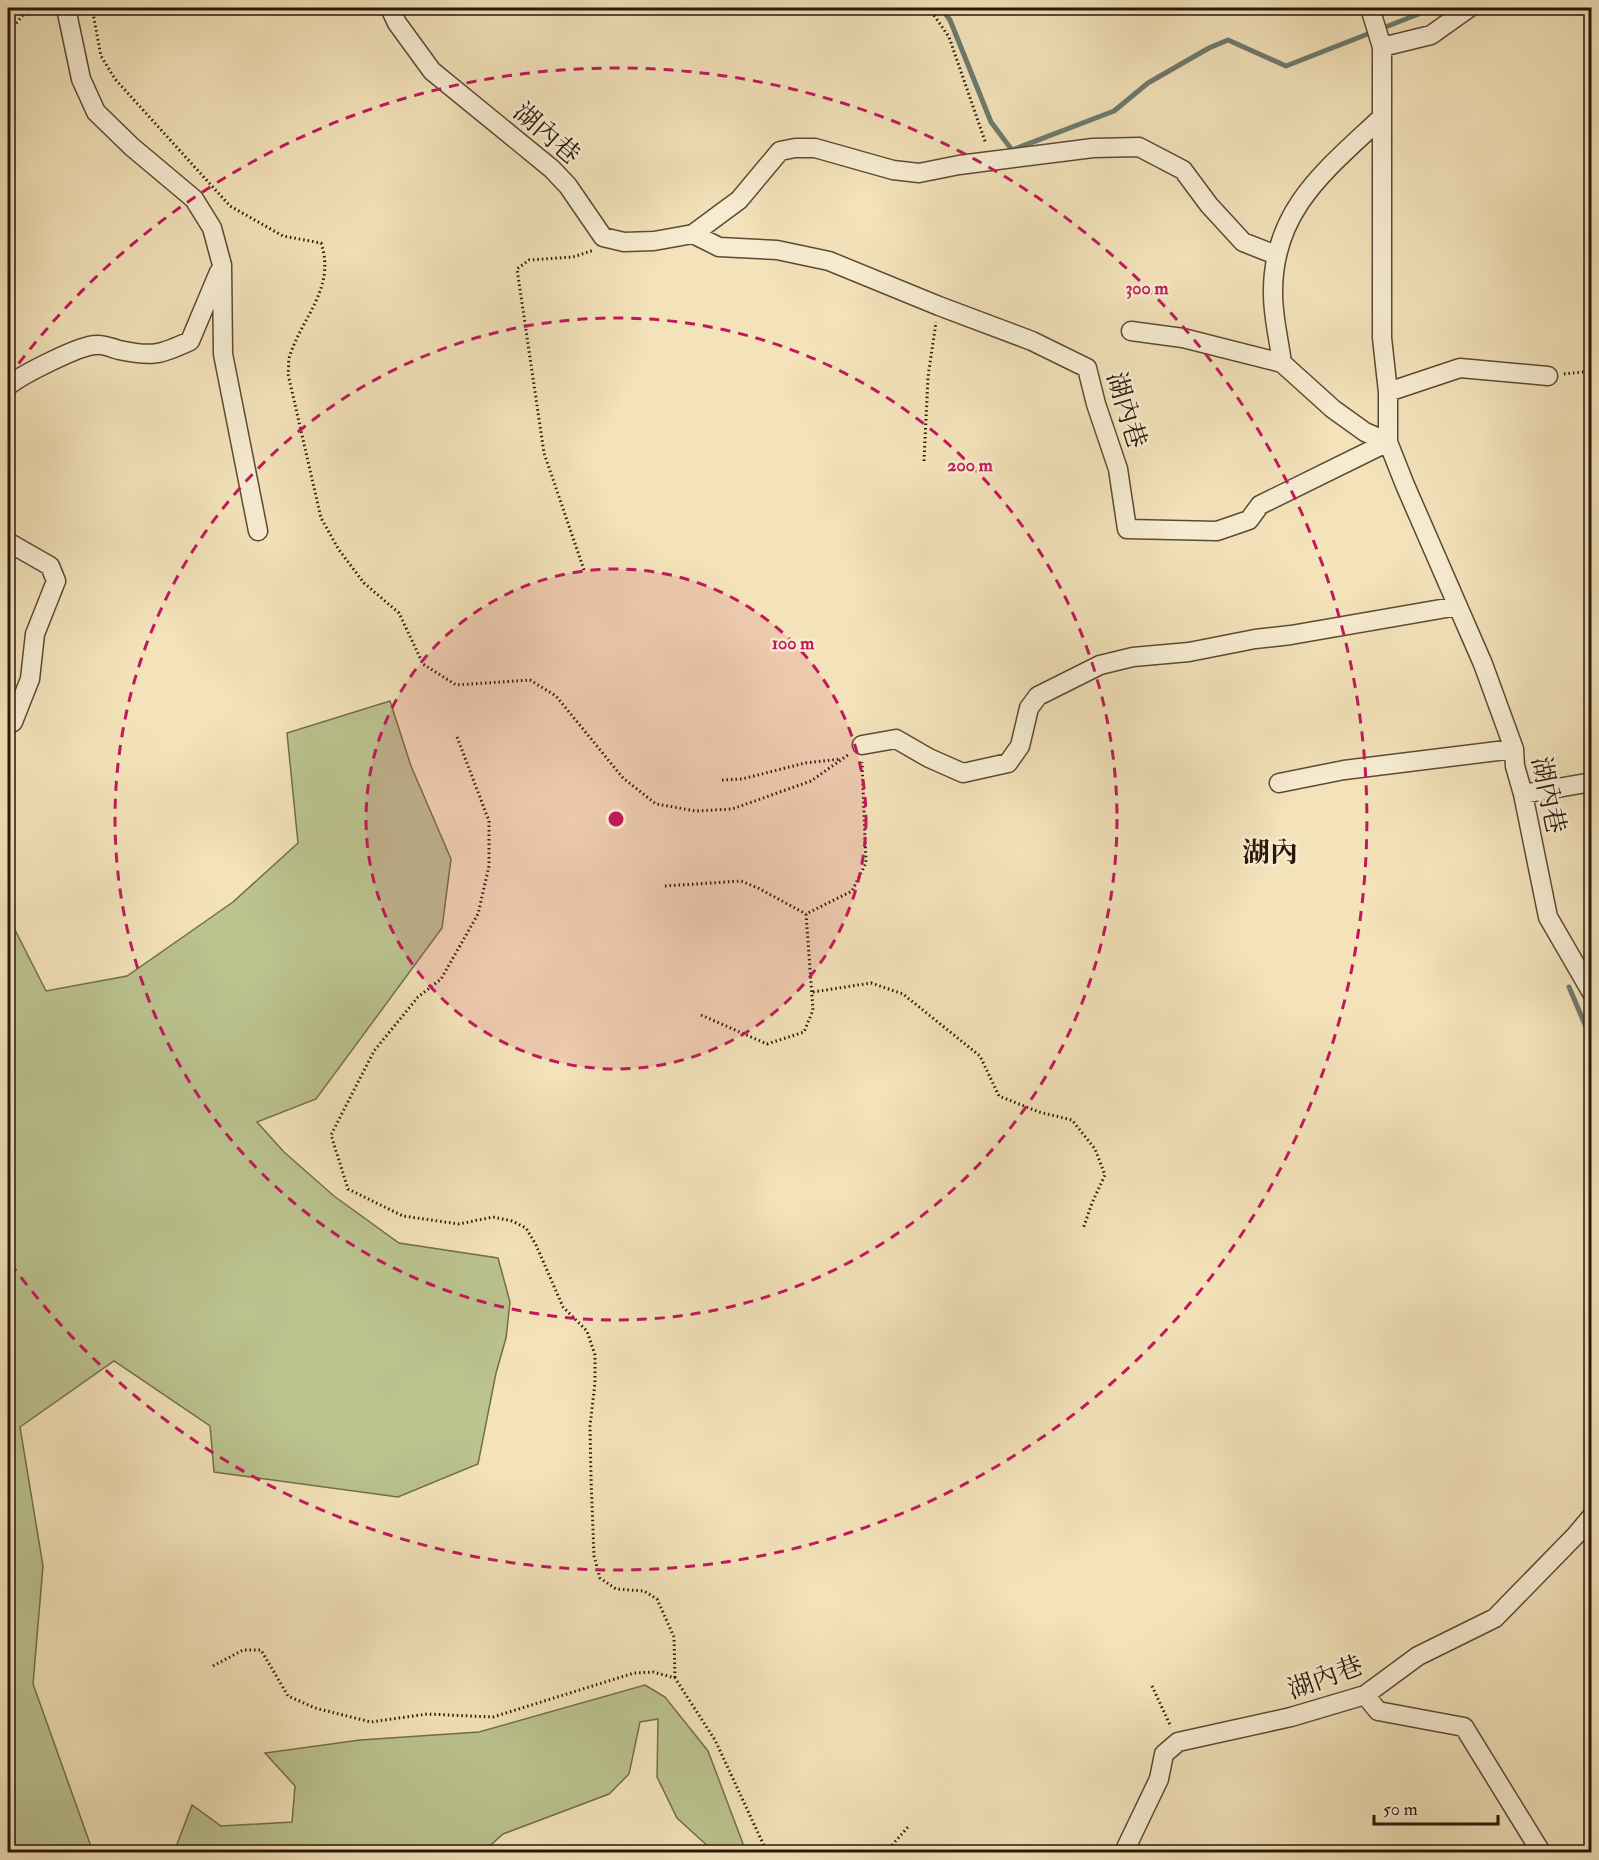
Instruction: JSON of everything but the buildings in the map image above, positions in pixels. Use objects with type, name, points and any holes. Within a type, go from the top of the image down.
[{"type":"street","points":[[66,8],[81,80],[96,112],[132,147],[194,200],[212,228],[222,265],[223,354],[258,531]]},
{"type":"street","name":"湖內巷","points":[[390,8],[397,23],[432,71],[552,169],[568,186],[603,237],[618,241]]},
{"type":"street","name":"湖內巷","points":[[1370,8],[1383,47],[1382,338],[1388,392],[1388,441],[1483,664],[1514,749],[1515,766],[1523,794],[1548,917],[1592,993]]},
{"type":"street","points":[[1383,47],[1431,35],[1469,8]]},
{"type":"street","points":[[1282,363],[1273,295],[1276,255],[1288,219],[1315,181],[1382,118]]},
{"type":"street","points":[[618,241],[624,243],[654,241],[693,234],[739,200],[780,152],[795,148],[815,148],[892,170],[919,173],[991,160],[1093,148],[1139,147],[1183,170],[1209,205],[1243,242],[1276,255]]},
{"type":"street","name":"湖內巷","points":[[693,234],[719,247],[777,249],[829,261],[1032,341],[1086,368],[1118,469],[1127,529],[1217,531],[1249,520],[1260,505],[1388,441]]},
{"type":"street","points":[[8,386],[18,377],[67,354],[96,345],[139,354],[164,353],[190,341],[222,265]]},
{"type":"street","points":[[1131,331],[1183,338],[1282,363],[1334,409],[1365,432],[1388,441]]},
{"type":"street","points":[[1388,392],[1460,368],[1548,376]]},
{"type":"street","points":[[8,542],[50,566],[56,581],[35,634],[30,679],[13,722],[8,724]]},
{"type":"street","points":[[862,745],[896,739],[929,758],[963,773],[1008,763],[1020,746],[1029,708],[1038,696],[1100,665],[1133,657],[1189,652],[1458,606]]},
{"type":"street","points":[[1279,783],[1344,770],[1514,749]]},
{"type":"street","points":[[1523,794],[1592,782]]},
{"type":"street","name":"湖內巷","points":[[1178,1742],[1291,1717],[1365,1695],[1418,1656],[1495,1618],[1592,1516]]},
{"type":"street","points":[[1365,1695],[1378,1711],[1464,1727],[1541,1852]]},
{"type":"street","points":[[1124,1852],[1159,1779],[1164,1754],[1178,1742]]},
{"type":"path","points":[[8,34],[22,16],[52,8]]},
{"type":"path","points":[[93,8],[101,56],[115,80],[230,206],[283,236],[321,243],[326,259],[319,297],[290,356],[288,374],[321,518],[339,550],[364,583],[399,613],[423,664],[456,685],[530,680],[556,696],[622,778],[656,804],[696,811],[732,809],[811,781],[862,745]]},
{"type":"path","points":[[929,8],[949,37],[991,160]]},
{"type":"path","points":[[584,570],[544,453],[517,269],[529,260],[573,257],[618,241]]},
{"type":"path","points":[[924,461],[928,377],[939,306]]},
{"type":"path","points":[[1548,376],[1592,371]]},
{"type":"path","points":[[457,737],[489,821],[489,866],[478,914],[441,979],[418,997],[374,1051],[331,1135],[348,1189],[403,1216],[459,1224],[493,1217],[512,1221],[526,1228],[536,1245],[563,1307],[586,1331],[595,1355],[595,1383],[590,1426],[591,1478],[594,1556],[600,1578],[616,1589],[644,1591],[657,1599],[674,1637],[675,1678],[715,1740],[754,1826],[766,1850],[770,1852]]},
{"type":"path","points":[[806,914],[852,891],[866,863],[862,745]]},
{"type":"path","points":[[722,780],[742,779],[805,763],[842,759]]},
{"type":"path","points":[[665,886],[741,881],[806,914]]},
{"type":"path","points":[[701,1015],[767,1044],[804,1032],[813,1010],[806,914]]},
{"type":"path","points":[[813,992],[871,983],[903,994],[980,1056],[999,1096],[1039,1112],[1072,1120],[1095,1149],[1105,1175],[1083,1228]]},
{"type":"path","points":[[213,1666],[243,1650],[261,1650],[288,1696],[315,1708],[371,1722],[427,1714],[493,1717],[634,1673],[653,1672],[675,1678]]},
{"type":"path","points":[[1152,1686],[1178,1742]]},
{"type":"path","points":[[886,1852],[908,1827]]},
{"type":"green space","points":[[390,701],[411,766],[451,859],[442,928],[316,1099],[257,1122],[284,1152],[334,1196],[399,1243],[498,1258],[510,1302],[506,1338],[496,1373],[478,1464],[398,1497],[214,1472],[210,1426],[114,1361],[20,1427],[43,1566],[33,1684],[93,1852],[8,1852],[8,916],[46,991],[127,976],[233,902],[298,843],[287,733]]},
{"type":"green space","points":[[645,1685],[665,1697],[708,1751],[745,1849],[711,1849],[677,1818],[657,1777],[658,1719],[640,1722],[629,1774],[609,1794],[503,1834],[483,1852],[174,1852],[192,1805],[221,1826],[292,1822],[295,1786],[265,1753],[360,1740],[479,1732]]},
{"type":"waterway","points":[[941,8],[950,20],[991,122],[1012,150],[1114,111],[1148,83],[1209,48],[1228,40],[1286,66],[1434,8]]},
{"type":"waterway","points":[[1569,987],[1592,1041]]},
{"type":"district","name":"湖內","points":[[1270,852]]}]
